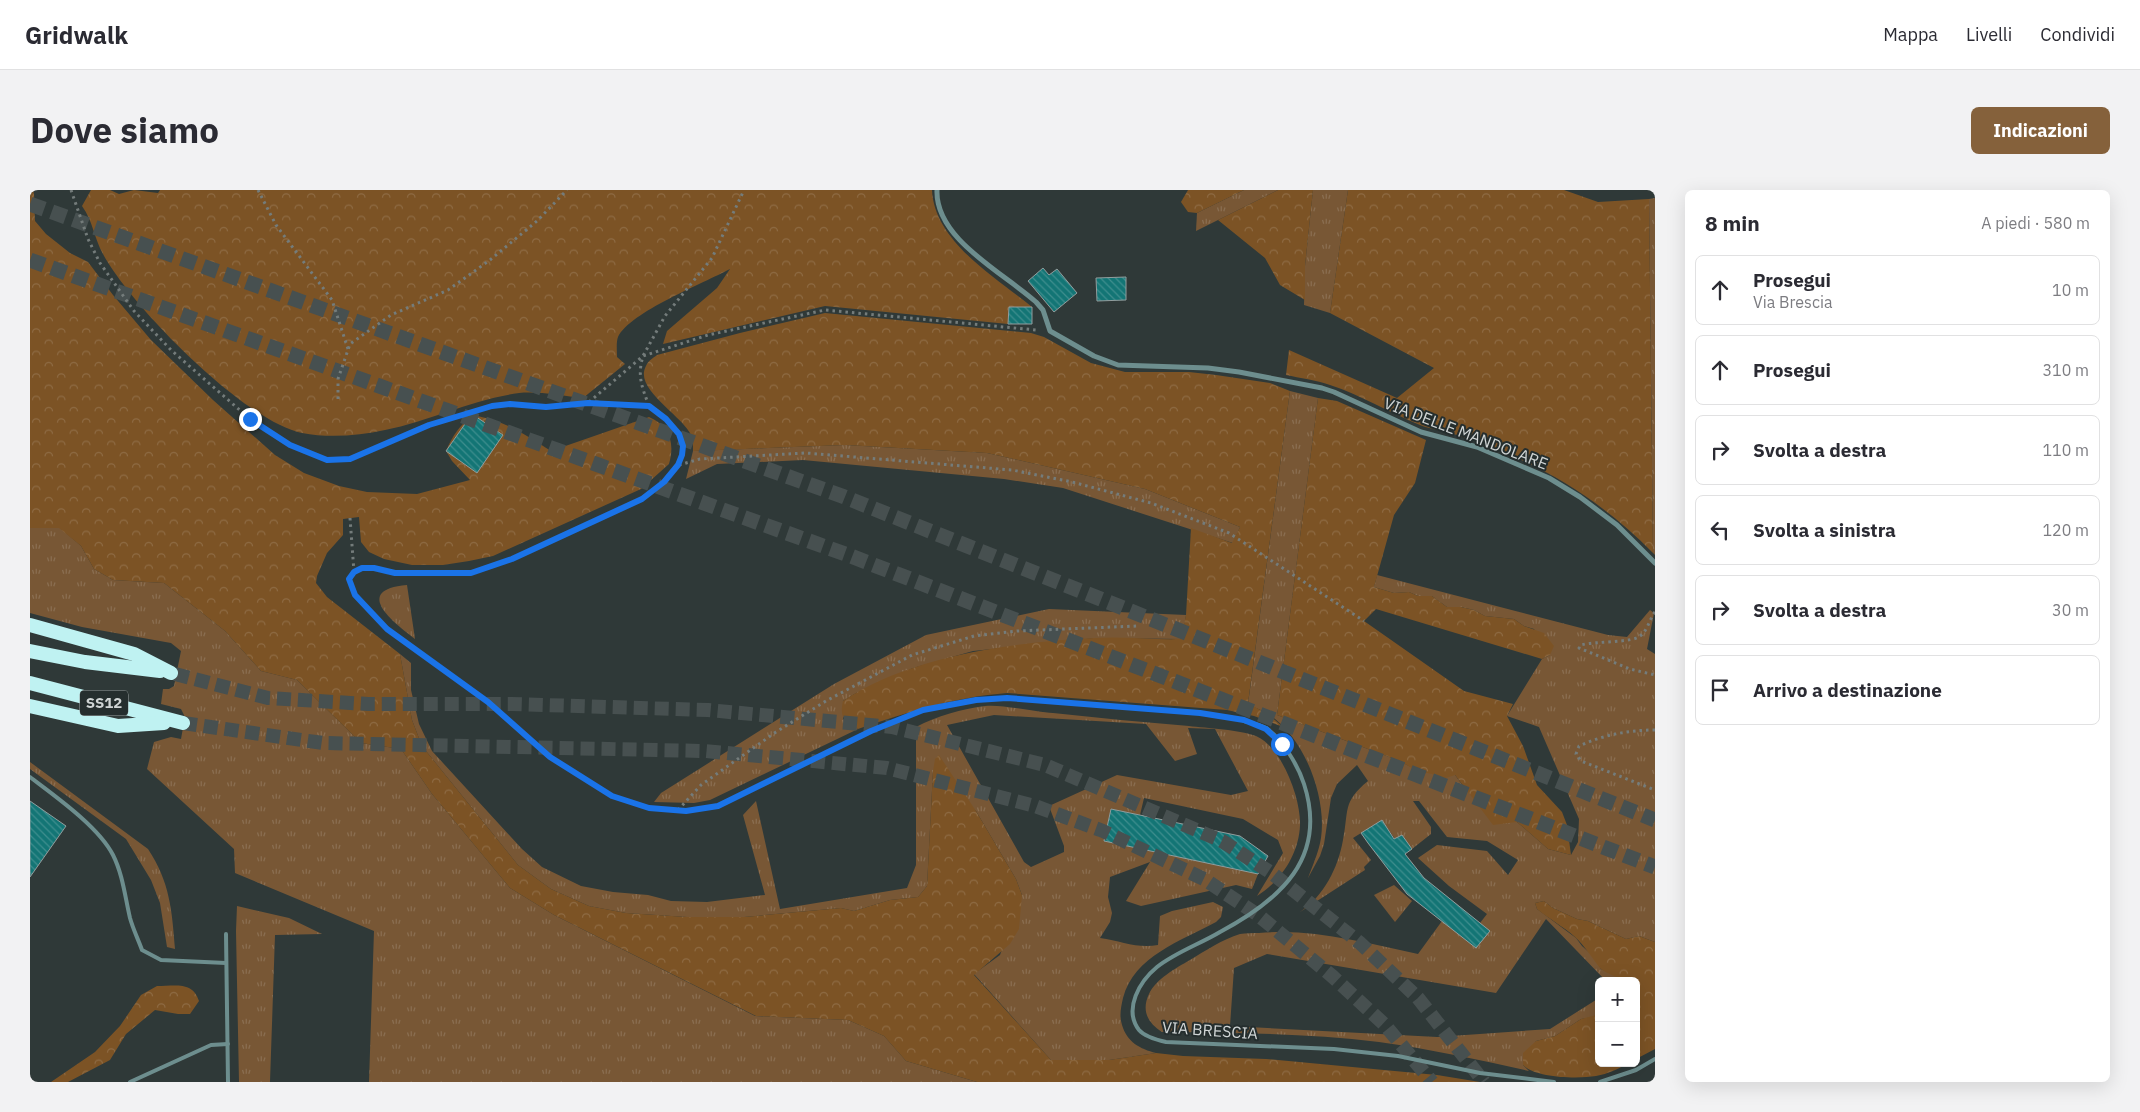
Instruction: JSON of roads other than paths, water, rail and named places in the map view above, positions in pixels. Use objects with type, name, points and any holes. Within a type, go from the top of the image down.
[{"type":"highway","name":"SS12","points":[[30,625],[134,654],[173,673],[86,662],[30,651]]},
{"type":"highway","name":"SS12","points":[[30,684],[180,723],[118,726],[30,706]]},
{"type":"street","name":"VIA DELLE MANDOLARE","points":[[937,190],[938,205],[949,226],[964,244],[1036,302],[1043,310],[1050,331],[1094,356],[1118,365],[1208,368],[1322,388],[1421,432],[1477,447],[1549,478],[1580,497],[1617,525],[1655,563]]},
{"type":"lane","name":"VIA BRESCIA","points":[[1244,720],[1266,729],[1282,744],[1303,780],[1311,812],[1306,851],[1293,875],[1267,904],[1222,932],[1158,967],[1143,981],[1134,998],[1133,1010],[1135,1021],[1140,1031],[1151,1038],[1166,1042],[1334,1049],[1398,1056],[1480,1072],[1554,1082]]},
{"type":"lane","points":[[30,777],[67,806],[104,841],[118,868],[130,921],[142,950],[161,960],[226,963]]},
{"type":"lane","points":[[226,934],[228,1082]]},
{"type":"lane","points":[[130,1082],[211,1046],[228,1044]]},
{"type":"lane","points":[[1600,1082],[1636,1070],[1655,1059]]},
{"type":"tunnel","points":[[30,204],[842,496],[1655,820]]},
{"type":"tunnel","points":[[30,260],[848,555],[1655,867]]},
{"type":"tunnel","points":[[175,674],[268,698],[368,704],[511,704],[708,710],[892,727],[1045,765],[1222,841],[1273,874],[1360,943],[1418,998],[1484,1082]]},
{"type":"tunnel","points":[[183,723],[323,743],[705,751],[887,768],[1035,806],[1103,831],[1204,879],[1258,915],[1332,976],[1385,1025],[1432,1082]]}]
